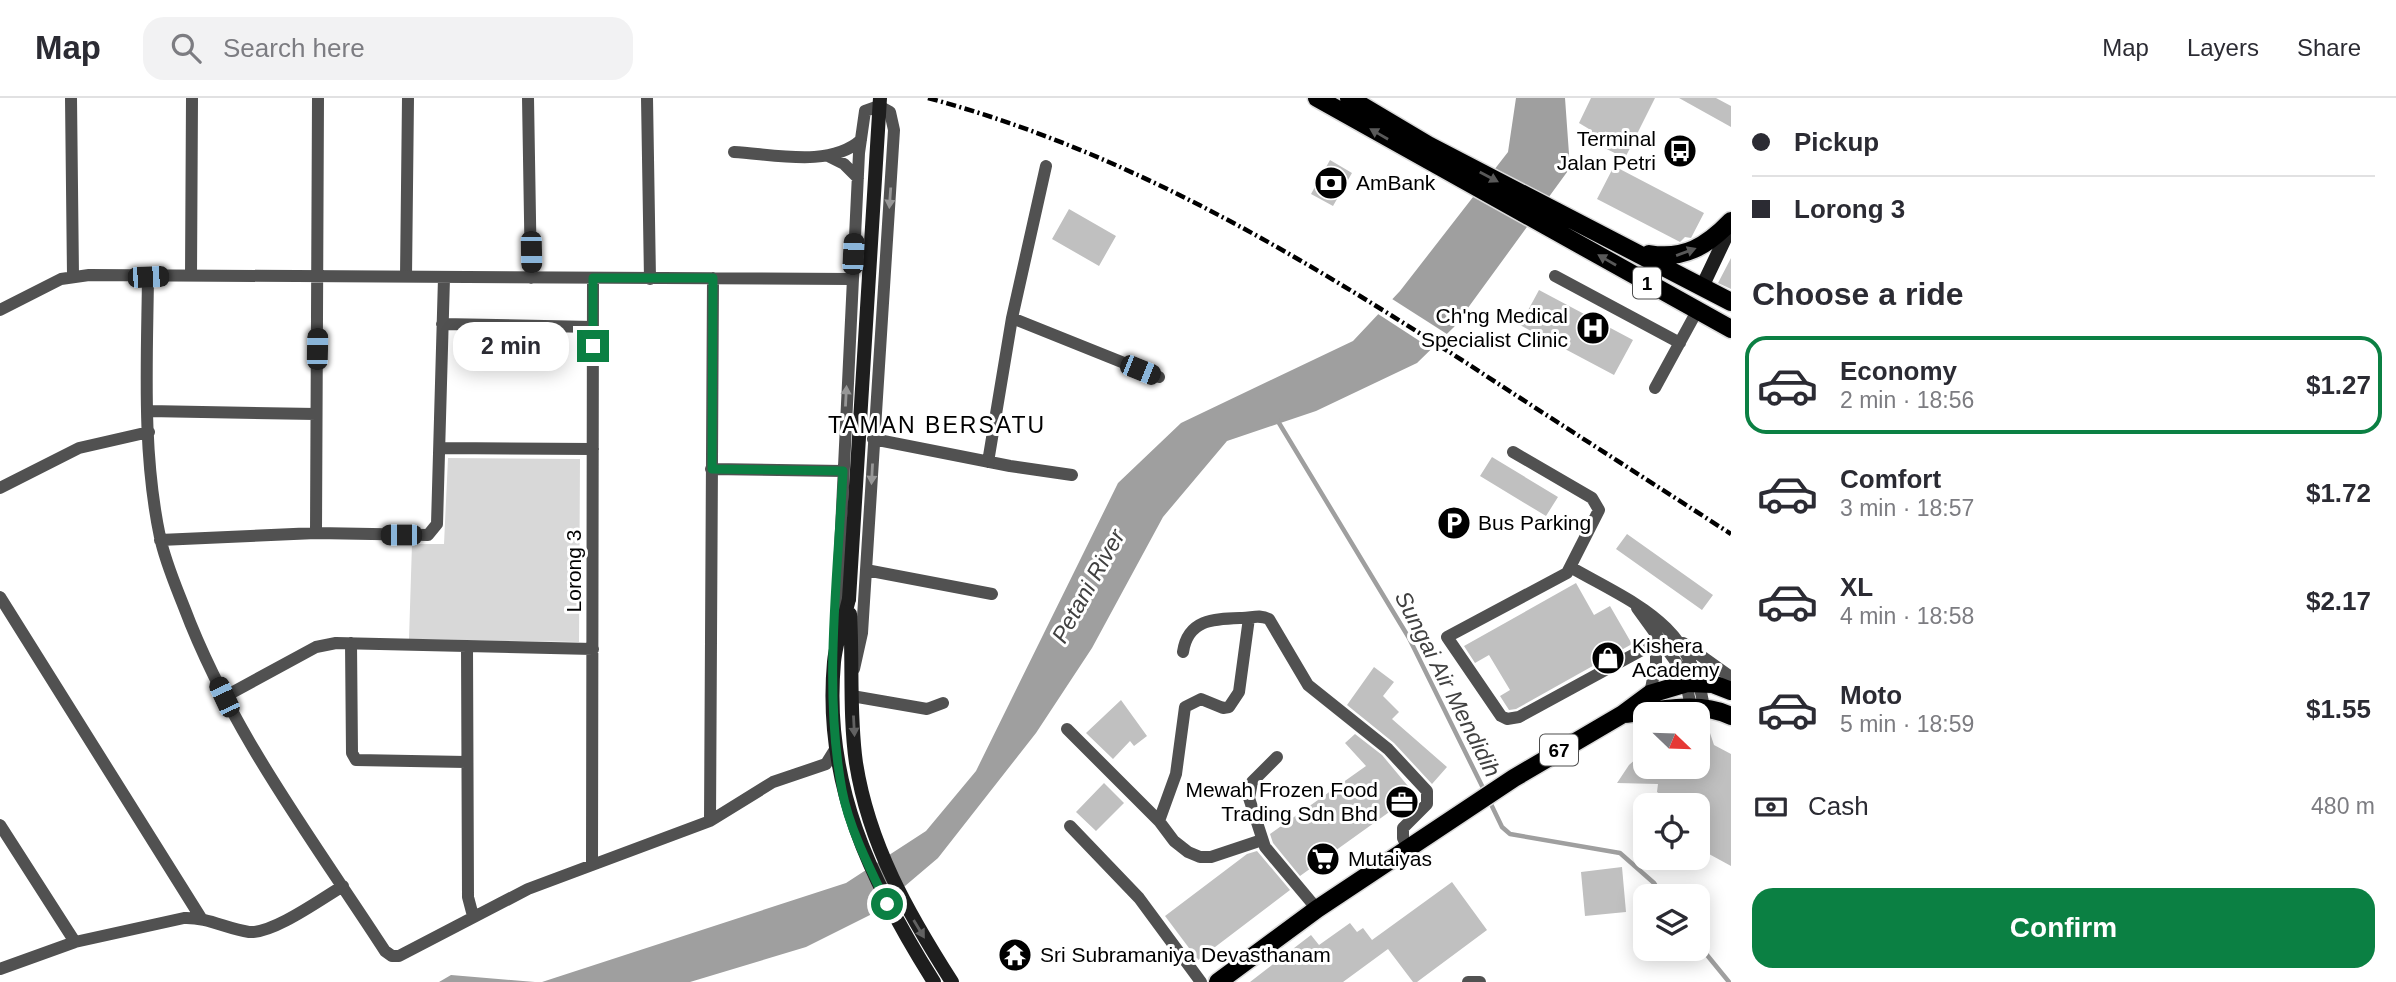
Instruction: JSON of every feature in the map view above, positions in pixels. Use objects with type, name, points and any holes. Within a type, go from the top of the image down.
[{"type":"main road","name":"1","points":[[1317,98],[1567,227],[1697,311],[1731,329]]},
{"type":"main road","name":"1","points":[[1349,98],[1425,152]]},
{"type":"main road","points":[[1632,250],[1668,257],[1682,256],[1704,244],[1731,221]]},
{"type":"main road","name":"1","points":[[1567,227],[1632,250],[1731,302]]},
{"type":"main road","points":[[1702,287],[1700,293],[1706,304],[1731,319]]},
{"type":"main road","points":[[1694,683],[1731,691]]},
{"type":"main road","name":"67","points":[[1218,982],[1317,909],[1514,778],[1623,714],[1650,694],[1694,683]]},
{"type":"main road","name":"67","points":[[1710,710],[1731,716]]},
{"type":"main road","name":"67","points":[[1623,714],[1633,713]]},
{"type":"street","points":[[71,98],[73,276]]},
{"type":"street","points":[[191,275],[192,98]]},
{"type":"street","points":[[316,533],[318,98]]},
{"type":"street","points":[[407,277],[408,98]]},
{"type":"street","points":[[528,98],[531,278]]},
{"type":"street","points":[[647,98],[650,279]]},
{"type":"street","points":[[880,98],[849,599],[852,696],[863,826],[887,904],[934,982]]},
{"type":"street","points":[[852,676],[862,633],[894,130],[890,112],[879,106],[868,108],[863,119],[860,140],[834,660],[836,748],[843,793],[900,897],[952,982]]},
{"type":"street","points":[[734,152],[828,156],[846,151],[860,140]]},
{"type":"street","points":[[828,156],[844,164],[858,178]]},
{"type":"street","points":[[988,462],[1012,318],[1046,166]]},
{"type":"street","points":[[1702,287],[1731,226]]},
{"type":"street","points":[[0,310],[61,279],[73,276],[852,279]]},
{"type":"street","points":[[1555,276],[1680,343]]},
{"type":"street","points":[[148,277],[150,473],[160,540],[192,629],[224,697],[300,822],[385,951],[392,956],[399,956],[473,916],[592,863],[710,821],[773,782],[826,764],[836,748]]},
{"type":"street","points":[[160,540],[316,533],[428,535],[433,531],[437,524],[443,278]]},
{"type":"street","name":"Lorong 3","points":[[592,863],[593,278]]},
{"type":"street","points":[[710,821],[713,278]]},
{"type":"street","points":[[1655,388],[1697,311]]},
{"type":"street","points":[[1012,318],[1159,377]]},
{"type":"street","points":[[442,324],[593,327]]},
{"type":"street","points":[[148,411],[316,414]]},
{"type":"street","points":[[0,488],[79,449],[149,432]]},
{"type":"street","points":[[873,439],[988,462],[1072,475]]},
{"type":"street","points":[[440,448],[593,449]]},
{"type":"street","points":[[1513,452],[1592,498],[1598,505],[1599,513],[1572,568],[1561,577],[1447,637],[1503,718],[1519,717],[1642,650],[1656,637]]},
{"type":"street","points":[[712,469],[843,471]]},
{"type":"street","points":[[1572,568],[1634,604],[1731,677]]},
{"type":"street","points":[[866,570],[992,594]]},
{"type":"street","points":[[0,597],[201,918]]},
{"type":"street","points":[[834,660],[849,599]]},
{"type":"street","points":[[1634,604],[1656,637],[1694,683]]},
{"type":"street","points":[[1183,652],[1185,640],[1198,624],[1211,620],[1259,616],[1269,619],[1308,685],[1388,749],[1421,782],[1429,798],[1422,810],[1403,828],[1403,838],[1408,848]]},
{"type":"street","points":[[1158,821],[1176,774],[1185,707],[1200,699],[1223,708],[1234,701],[1239,692],[1249,618]]},
{"type":"street","points":[[1650,694],[1656,663],[1656,637]]},
{"type":"street","points":[[1680,641],[1694,683],[1696,702]]},
{"type":"street","points":[[224,697],[316,647],[351,643],[593,649]]},
{"type":"street","points":[[351,643],[352,753],[356,760],[467,762]]},
{"type":"street","points":[[467,646],[468,897],[473,916]]},
{"type":"street","points":[[852,696],[927,709],[943,703]]},
{"type":"street","points":[[1067,729],[1158,821],[1174,841],[1200,857],[1262,840]]},
{"type":"street","points":[[1277,757],[1248,789],[1262,840],[1317,909]]},
{"type":"street","points":[[0,825],[75,942]]},
{"type":"street","points":[[1070,826],[1139,898],[1201,982]]},
{"type":"street","points":[[0,969],[75,942],[184,918],[201,918],[246,931],[265,930],[343,886]]},
{"type":"street","points":[[1468,982],[1480,982]]},
{"type":"shaded area","points":[[448,458],[580,459],[579,642],[409,639],[412,544],[444,544]]},
{"type":"water","name":"Petani River","points":[[1516,98],[1565,98],[1570,168],[1454,327],[1417,363],[1316,411],[1227,441],[1163,517],[1092,648],[1036,733],[938,858],[872,914],[806,947],[690,982],[542,982],[846,883],[926,831],[976,771],[1118,483],[1181,423],[1353,341],[1400,291],[1508,152]]},
{"type":"water","points":[[451,975],[535,982],[439,982]]},
{"type":"pier","points":[[1389,297],[1450,336],[1435,351],[1375,312]]},
{"type":"building","points":[[1591,98],[1655,98],[1625,158],[1584,138],[1589,129],[1579,123]]},
{"type":"building","points":[[1679,98],[1716,98],[1731,106],[1731,127]]},
{"type":"building","name":"AmBank","points":[[1330,160],[1352,173],[1333,206],[1311,194]]},
{"type":"building","points":[[1614,166],[1704,213],[1691,238],[1685,237],[1680,242],[1597,199]]},
{"type":"building","points":[[1069,209],[1116,236],[1099,266],[1052,239]]},
{"type":"building","points":[[1731,258],[1731,289],[1718,283]]},
{"type":"building","points":[[1539,290],[1633,340],[1614,375],[1520,325]]},
{"type":"building","points":[[1492,457],[1558,497],[1546,516],[1480,476]]},
{"type":"building","points":[[1627,534],[1713,595],[1702,610],[1616,549]]},
{"type":"building","points":[[1576,583],[1594,615],[1610,606],[1632,644],[1516,709],[1509,710],[1500,696],[1510,690],[1489,655],[1475,663],[1464,646]]},
{"type":"building","points":[[1374,667],[1394,682],[1383,696],[1399,712],[1392,719],[1447,767],[1432,784],[1394,743],[1347,705]]},
{"type":"building","points":[[1121,700],[1147,736],[1134,746],[1130,741],[1113,759],[1086,733]]},
{"type":"building","points":[[1710,733],[1714,745],[1731,754],[1731,866],[1710,855],[1710,793],[1658,793],[1658,784],[1617,783],[1633,762],[1633,779],[1710,779]]},
{"type":"building","points":[[1355,734],[1382,755],[1418,798],[1411,805],[1406,800],[1300,876],[1273,843],[1270,834],[1366,766],[1345,743]]},
{"type":"building","points":[[1104,783],[1124,803],[1096,831],[1076,812]]},
{"type":"building","points":[[1257,851],[1290,890],[1198,960],[1165,916],[1247,854]]},
{"type":"building","points":[[1622,867],[1626,912],[1585,916],[1581,872]]},
{"type":"building","points":[[1452,882],[1487,930],[1417,982],[1413,982],[1388,949],[1343,982],[1250,982],[1311,935],[1319,945],[1350,923],[1357,932],[1363,928],[1372,940]]},
{"type":"waterway","name":"Sungai Air Mendidih","points":[[1276,418],[1409,638],[1485,792]]},
{"type":"waterway","name":"Sungai Air Mendidih","points":[[1489,800],[1502,827],[1510,834],[1620,853],[1655,884]]},
{"type":"waterway","name":"Sungai Air Mendidih","points":[[1710,959],[1729,982]]},
{"type":"railway","points":[[928,98],[1002,120],[1072,147],[1141,177],[1274,245],[1403,323],[1731,534]]},
{"type":"place","name":"Terminal Jalan Petri","points":[[1680,151]]},
{"type":"place","name":"AmBank","points":[[1331,183]]},
{"type":"place","name":"Ch'ng Medical Specialist Clinic","points":[[1593,328]]},
{"type":"place","name":"Bus Parking","points":[[1454,523]]},
{"type":"place","name":"Kishera Academy","points":[[1608,658]]},
{"type":"place","name":"Mewah Frozen Food Trading Sdn Bhd","points":[[1402,802]]},
{"type":"place","name":"Mutaiyas","points":[[1323,859]]},
{"type":"place","name":"Sri Subramaniya Devasthanam","points":[[1015,955]]},
{"type":"district","name":"TAMAN BERSATU","points":[[937,425]]},
{"type":"route","points":[[593,346],[593,278],[713,278],[712,469],[843,471],[834,660],[836,748],[843,793],[874,877],[887,904]]}]
